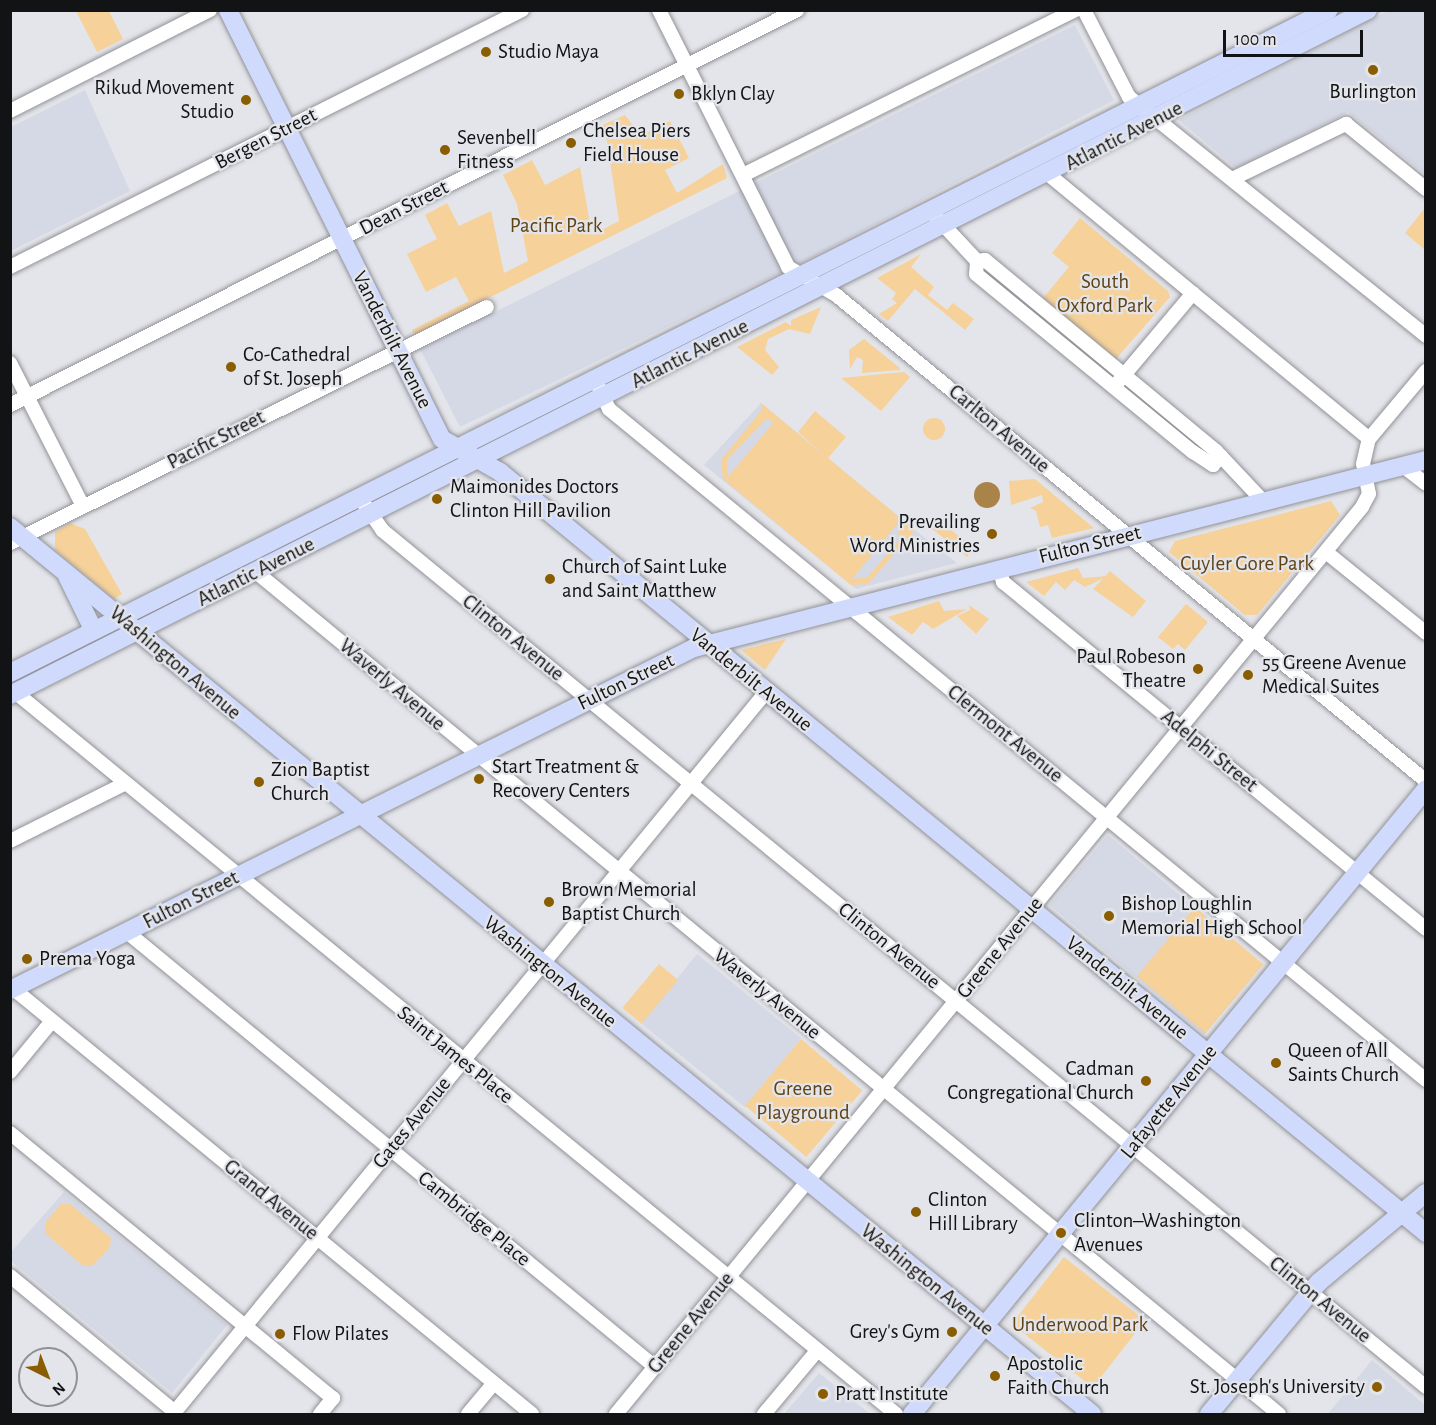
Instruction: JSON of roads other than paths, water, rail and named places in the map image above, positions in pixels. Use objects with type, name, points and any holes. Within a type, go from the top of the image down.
[{"type":"main road","name":"Vanderbilt Avenue","points":[[228,10],[442,439],[478,460],[766,692],[1425,1233]]},
{"type":"main road","name":"Atlantic Avenue","points":[[10,673],[595,379],[795,270],[932,210],[1133,100],[1329,10]]},
{"type":"main road","name":"Atlantic Avenue","points":[[13,693],[942,228],[1368,10]]},
{"type":"main road","name":"Fulton Street","points":[[12,988],[706,644],[1425,460]]},
{"type":"main road","name":"Washington Avenue","points":[[14,536],[65,571],[359,816],[1092,1414]]},
{"type":"main road","points":[[65,571],[94,631]]},
{"type":"main road","name":"Lafayette Avenue","points":[[912,1414],[1425,789]]},
{"type":"main road","points":[[1209,1414],[1310,1292],[1425,1193]]},
{"type":"street","points":[[10,111],[210,10]]},
{"type":"street","name":"Bergen Street","points":[[10,267],[522,10]]},
{"type":"street","points":[[659,10],[742,176],[795,270]]},
{"type":"street","name":"Dean Street","points":[[10,405],[797,10]]},
{"type":"street","points":[[742,176],[1082,13],[1133,100],[1425,336]]},
{"type":"street","points":[[1232,179],[1346,124],[1425,189]]},
{"type":"street","points":[[1048,174],[1369,439],[1425,371]]},
{"type":"street","points":[[932,210],[942,228],[976,261],[976,274],[1207,462],[1213,465],[1221,456]]},
{"type":"street","points":[[976,261],[985,260],[1221,456],[1263,501]]},
{"type":"street","name":"Carlton Avenue","points":[[795,270],[823,287],[1425,781]]},
{"type":"street","points":[[1113,385],[1124,376],[1193,293]]},
{"type":"street","name":"Pacific Street","points":[[14,536],[83,506],[397,349],[487,307]]},
{"type":"street","points":[[10,363],[83,506]]},
{"type":"street","name":"Clermont Avenue","points":[[595,379],[609,408],[1425,1080]]},
{"type":"street","name":"Greene Avenue","points":[[616,1414],[1367,500],[1366,475],[1369,439]]},
{"type":"street","points":[[1403,466],[1425,484]]},
{"type":"street","name":"Clinton Avenue","points":[[360,498],[382,530],[1425,1387]]},
{"type":"street","points":[[1326,552],[1425,633]]},
{"type":"street","name":"Adelphi Street","points":[[999,568],[1003,582],[1425,929]]},
{"type":"street","name":"Waverly Avenue","points":[[256,572],[1279,1414]]},
{"type":"street","name":"Gates Avenue","points":[[174,1413],[766,692]]},
{"type":"street","name":"Saint James Place","points":[[13,693],[816,1352],[896,1414]]},
{"type":"street","points":[[10,840],[124,784]]},
{"type":"street","name":"Cambridge Place","points":[[127,932],[655,1367]]},
{"type":"street","name":"Grand Avenue","points":[[12,988],[532,1414]]},
{"type":"street","points":[[10,1072],[52,1021]]},
{"type":"street","points":[[10,1133],[333,1398],[320,1414]]},
{"type":"street","points":[[10,1276],[174,1413]]},
{"type":"street","points":[[764,1414],[816,1352]]},
{"type":"street","points":[[468,1414],[494,1383]]},
{"type":"place","name":"Studio Maya","points":[[486,52]]},
{"type":"place","name":"Burlington","points":[[1373,70]]},
{"type":"place","name":"Bklyn Clay","points":[[679,94]]},
{"type":"place","name":"Rikud Movement Studio","points":[[246,100]]},
{"type":"place","name":"Chelsea Piers Field House","points":[[571,143]]},
{"type":"place","name":"Sevenbell Fitness","points":[[445,150]]},
{"type":"place","name":"Co-Cathedral of St. Joseph","points":[[231,367]]},
{"type":"place","name":"Maimonides Doctors Clinton Hill Pavilion","points":[[437,499]]},
{"type":"place","name":"Prevailing Word Ministries","points":[[992,534]]},
{"type":"place","name":"Church of Saint Luke and Saint Matthew","points":[[550,579]]},
{"type":"place","name":"Paul Robeson Theatre","points":[[1198,669]]},
{"type":"place","name":"55 Greene Avenue Medical Suites","points":[[1248,675]]},
{"type":"place","name":"Start Treatment & Recovery Centers","points":[[479,779]]},
{"type":"place","name":"Zion Baptist Church","points":[[259,782]]},
{"type":"place","name":"Brown Memorial Baptist Church","points":[[549,902]]},
{"type":"place","name":"Bishop Loughlin Memorial High School","points":[[1109,916]]},
{"type":"place","name":"Prema Yoga","points":[[27,959]]},
{"type":"place","name":"Queen of All Saints Church","points":[[1276,1063]]},
{"type":"place","name":"Cadman Congregational Church","points":[[1146,1081]]},
{"type":"place","name":"Clinton Hill Library","points":[[916,1212]]},
{"type":"place","name":"Clinton–Washington Avenues","points":[[1061,1233]]},
{"type":"place","name":"Grey's Gym","points":[[952,1332]]},
{"type":"place","name":"Flow Pilates","points":[[280,1334]]},
{"type":"place","name":"Apostolic Faith Church","points":[[995,1376]]},
{"type":"place","name":"St. Joseph's University","points":[[1377,1387]]},
{"type":"place","name":"Pratt Institute","points":[[823,1394]]},
{"type":"park label","name":"Pacific Park","points":[[556,226]]},
{"type":"park label","name":"South Oxford Park","points":[[1105,294]]},
{"type":"park label","name":"Cuyler Gore Park","points":[[1247,564]]},
{"type":"park label","name":"Greene Playground","points":[[803,1101]]},
{"type":"park label","name":"Underwood Park","points":[[1080,1325]]}]
